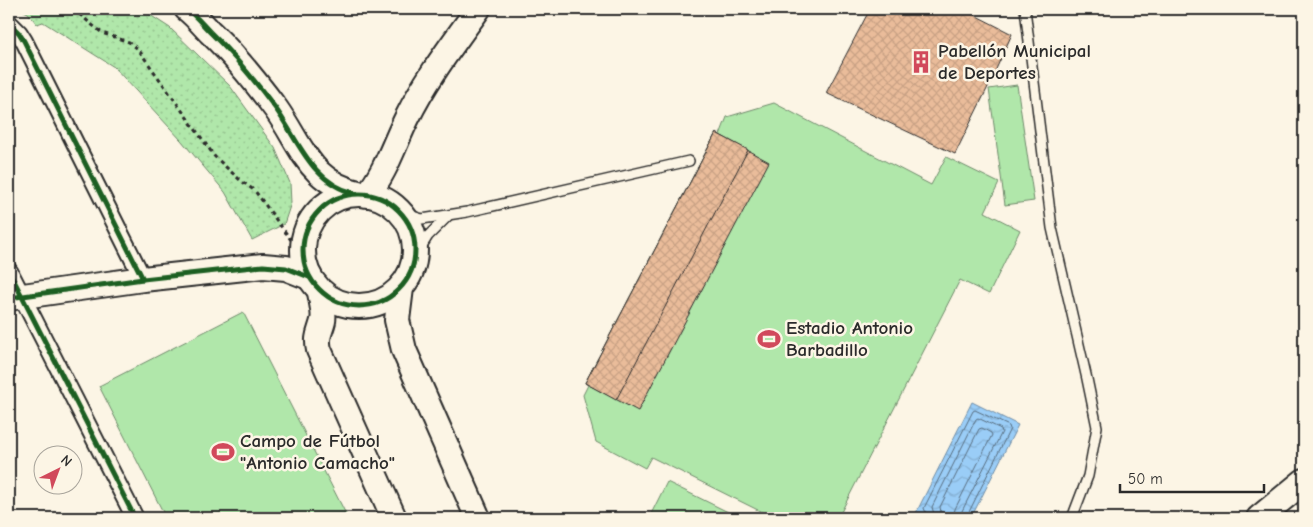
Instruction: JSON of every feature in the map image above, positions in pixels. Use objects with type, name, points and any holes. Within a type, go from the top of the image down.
[{"type":"street","points":[[187,9],[236,57],[277,110],[308,162],[338,188],[378,198],[396,209]]},
{"type":"street","points":[[263,266],[288,250],[327,204],[343,196],[364,195],[379,179],[387,165],[407,117],[440,62],[478,9]]},
{"type":"street","points":[[9,23],[24,41],[143,279]]},
{"type":"street","points":[[308,162],[314,191],[302,244],[303,261],[315,284],[323,320],[318,331],[317,341],[319,350],[394,518]]},
{"type":"street","points":[[323,320],[352,306],[374,305],[389,298],[401,288],[410,273],[414,257],[414,241],[410,228],[396,209],[388,188],[387,165]]},
{"type":"street","points":[[15,298],[143,279],[263,266],[286,268],[315,284],[332,300],[352,306],[384,326],[404,350]]},
{"type":"street","points":[[9,271],[15,298],[135,518]]},
{"type":"street","points":[[401,288],[397,320],[404,350],[478,518]]},
{"type":"street","points":[[1259,518],[1304,481]]},
{"type":"lane","points":[[1025,9],[1052,228],[1097,427],[1088,476],[1072,518]]},
{"type":"lane","points":[[396,209],[422,219],[449,215],[689,161]]},
{"type":"lane","points":[[414,257],[428,236],[449,215]]},
{"type":"path","points":[[73,9],[102,33],[129,42],[138,49],[215,157],[240,180],[305,230]]},
{"type":"green space","points":[[20,9],[141,9],[170,28],[230,86],[275,148],[290,183],[291,203],[284,224],[252,240],[225,192],[181,140],[114,67],[43,22],[37,24],[28,13]]},
{"type":"green space","points":[[1017,85],[1034,201],[1005,205],[989,89]]},
{"type":"green space","name":"Estadio Antonio Barbadillo","points":[[774,103],[931,185],[946,157],[999,183],[985,212],[1020,230],[989,294],[960,280],[838,518],[774,518],[651,457],[645,468],[596,442],[583,395],[588,385],[585,383],[716,133],[720,135],[727,117]]},
{"type":"green space","name":"Campo de Fútbol \"Antonio Camacho\"","points":[[243,312],[348,518],[166,518],[99,386]]},
{"type":"green space","points":[[667,482],[728,512],[725,518],[649,518]]},
{"type":"water","points":[[972,402],[1018,425],[971,518],[928,518],[916,513]]},
{"type":"building","name":"Pabellón Municipal de Deportes","points":[[870,9],[963,9],[1012,34],[955,154],[826,93]]},
{"type":"building","points":[[716,133],[769,162],[638,411],[585,383]]},
{"type":"building","points":[[716,133],[748,150],[616,400],[585,383]]},
{"type":"cycle path","points":[[187,9],[253,79],[276,109],[299,147],[317,170],[339,188],[354,193]]},
{"type":"cycle path","points":[[9,23],[24,41],[143,279]]},
{"type":"cycle path","points":[[359,194],[380,198],[399,210],[411,229],[415,250],[411,271],[399,290],[380,302],[359,306],[338,302],[319,290],[307,271],[303,250],[307,229],[319,210],[338,198],[359,194]]},
{"type":"cycle path","points":[[9,298],[143,279],[263,266],[286,268],[309,277]]},
{"type":"cycle path","points":[[9,271],[135,518]]},
{"type":"place","name":"Pabellón Municipal de Deportes","points":[[921,62]]},
{"type":"place","name":"Estadio Antonio Barbadillo","points":[[769,339]]},
{"type":"place","name":"Campo de Fútbol \"Antonio Camacho\"","points":[[223,452]]}]
